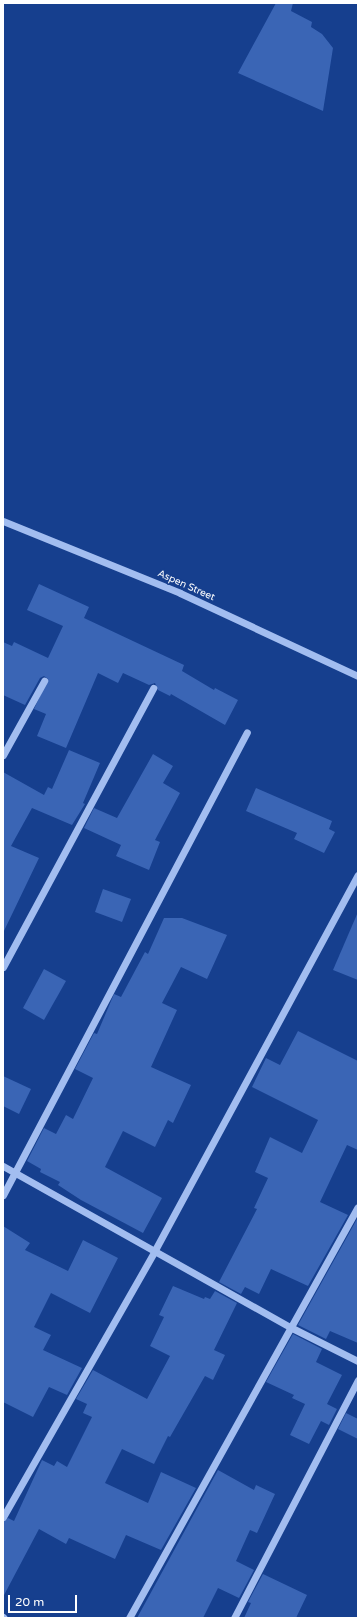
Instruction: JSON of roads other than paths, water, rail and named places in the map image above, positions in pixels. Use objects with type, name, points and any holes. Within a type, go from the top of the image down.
[{"type":"street","name":"Aspen Street","points":[[3,521],[180,593],[358,676]]},
{"type":"street","points":[[3,755],[44,681]]},
{"type":"street","points":[[3,967],[153,688]]},
{"type":"street","points":[[3,1195],[16,1174],[247,732]]},
{"type":"street","points":[[3,1518],[155,1250],[358,875]]},
{"type":"street","points":[[3,1166],[290,1327],[358,1361]]},
{"type":"street","points":[[130,1618],[290,1327],[358,1207]]},
{"type":"street","points":[[234,1618],[358,1380]]}]
